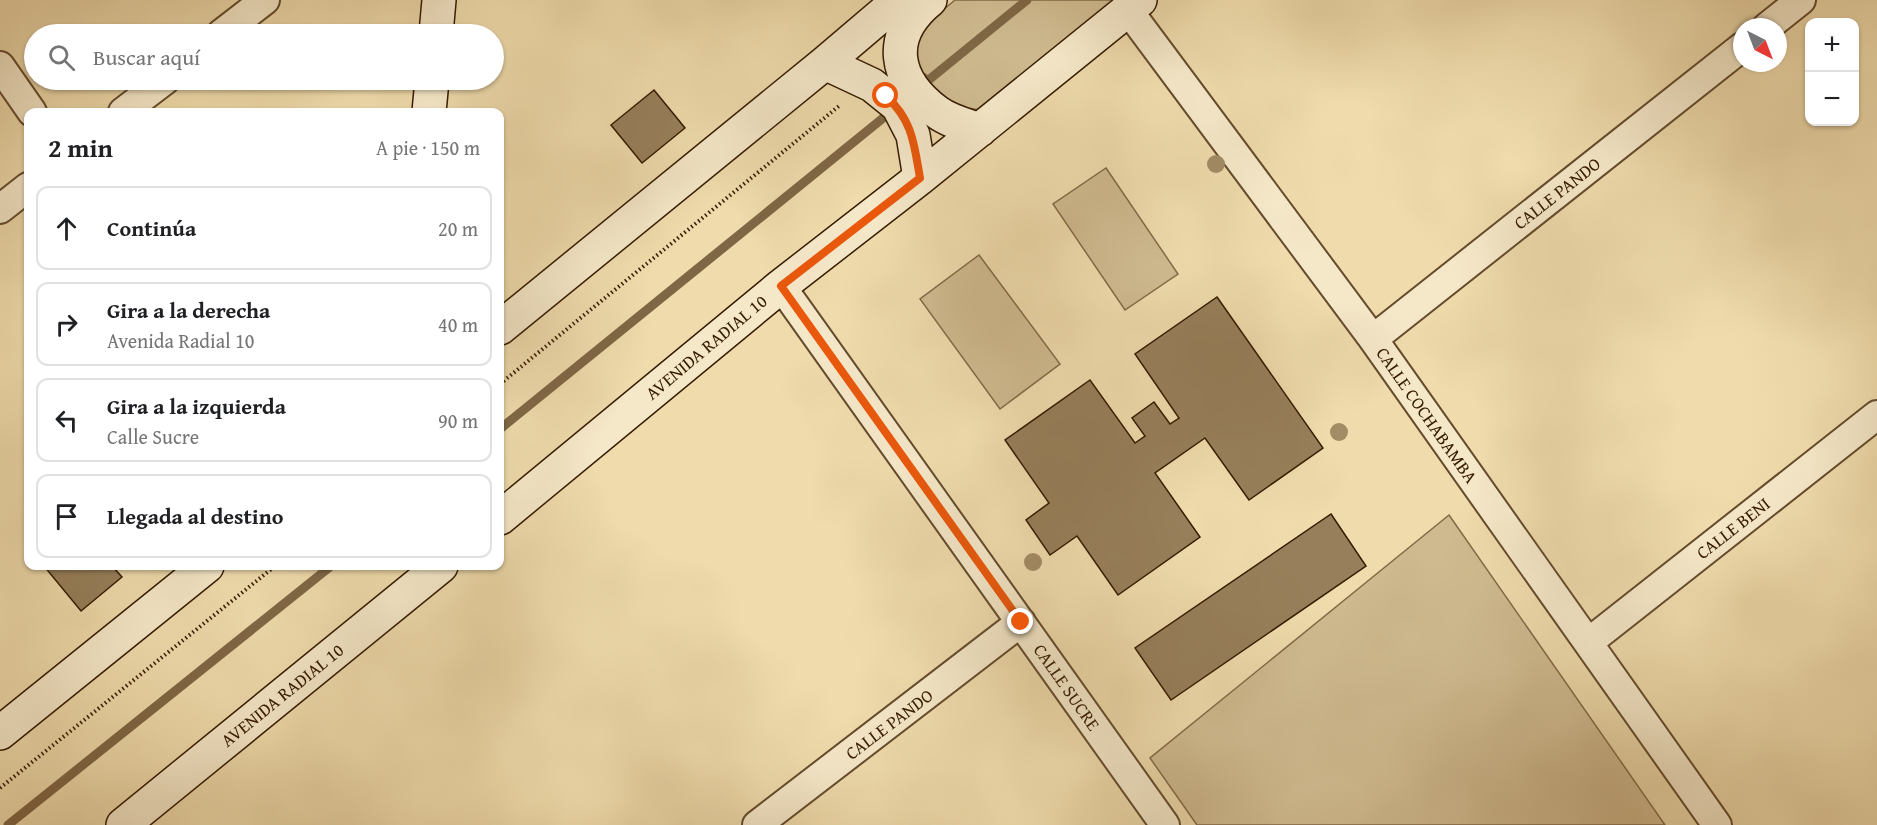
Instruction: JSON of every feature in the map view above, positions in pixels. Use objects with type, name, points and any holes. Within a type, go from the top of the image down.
[{"type":"main road","points":[[437,24],[439,0]]},
{"type":"main road","points":[[504,325],[899,0]]},
{"type":"main road","points":[[930,0],[917,10],[904,30],[899,58],[914,91],[938,112],[967,126]]},
{"type":"main road","name":"AVENIDA RADIAL 10","points":[[504,515],[781,286],[918,164],[1134,5]]},
{"type":"main road","points":[[825,63],[869,84],[898,106],[913,135],[918,164]]},
{"type":"main road","points":[[429,108],[431,90]]},
{"type":"main road","points":[[0,733],[202,570]]},
{"type":"main road","name":"AVENIDA RADIAL 10","points":[[123,825],[436,570]]},
{"type":"street","points":[[234,24],[265,0]]},
{"type":"street","points":[[1778,18],[1801,0]]},
{"type":"street","name":"CALLE COCHABAMBA","points":[[1134,5],[1717,825]]},
{"type":"street","name":"CALLE PANDO","points":[[1373,339],[1733,54]]},
{"type":"street","points":[[0,66],[29,108]]},
{"type":"street","points":[[128,108],[152,90]]},
{"type":"street","points":[[0,209],[24,190]]},
{"type":"street","name":"CALLE SUCRE","points":[[781,286],[1165,825]]},
{"type":"street","name":"CALLE BENI","points":[[1588,642],[1877,415]]},
{"type":"street","name":"CALLE PANDO","points":[[757,825],[1021,622]]},
{"type":"path","points":[[504,381],[869,84]]},
{"type":"path","points":[[0,788],[271,570]]},
{"type":"shaded area","points":[[955,0],[1116,0],[979,110],[946,104],[932,95],[931,78],[914,67],[914,34]]},
{"type":"shaded area","points":[[1106,168],[1178,274],[1125,310],[1053,204]]},
{"type":"shaded area","points":[[979,255],[1060,364],[1000,409],[920,299]]},
{"type":"shaded area","points":[[1449,515],[1665,825],[1197,825],[1150,758]]},
{"type":"building","points":[[654,90],[685,128],[642,163],[611,125]]},
{"type":"building","points":[[1217,297],[1323,448],[1249,500],[1205,438],[1155,473],[1200,537],[1118,595],[1077,536],[1050,555],[1026,520],[1049,503],[1005,440],[1090,380],[1135,443],[1145,436],[1132,418],[1154,402],[1170,424],[1179,418],[1135,354]]},
{"type":"building","points":[[1331,514],[1366,566],[1171,700],[1135,648]]},
{"type":"building","points":[[47,570],[116,570],[122,577],[81,611]]},
{"type":"waterway","points":[[920,87],[1027,0]]},
{"type":"waterway","points":[[504,426],[893,110]]},
{"type":"waterway","points":[[8,825],[326,570]]},
{"type":"route","points":[[886,96],[898,106],[913,135],[920,178],[781,286],[1021,622]]}]
